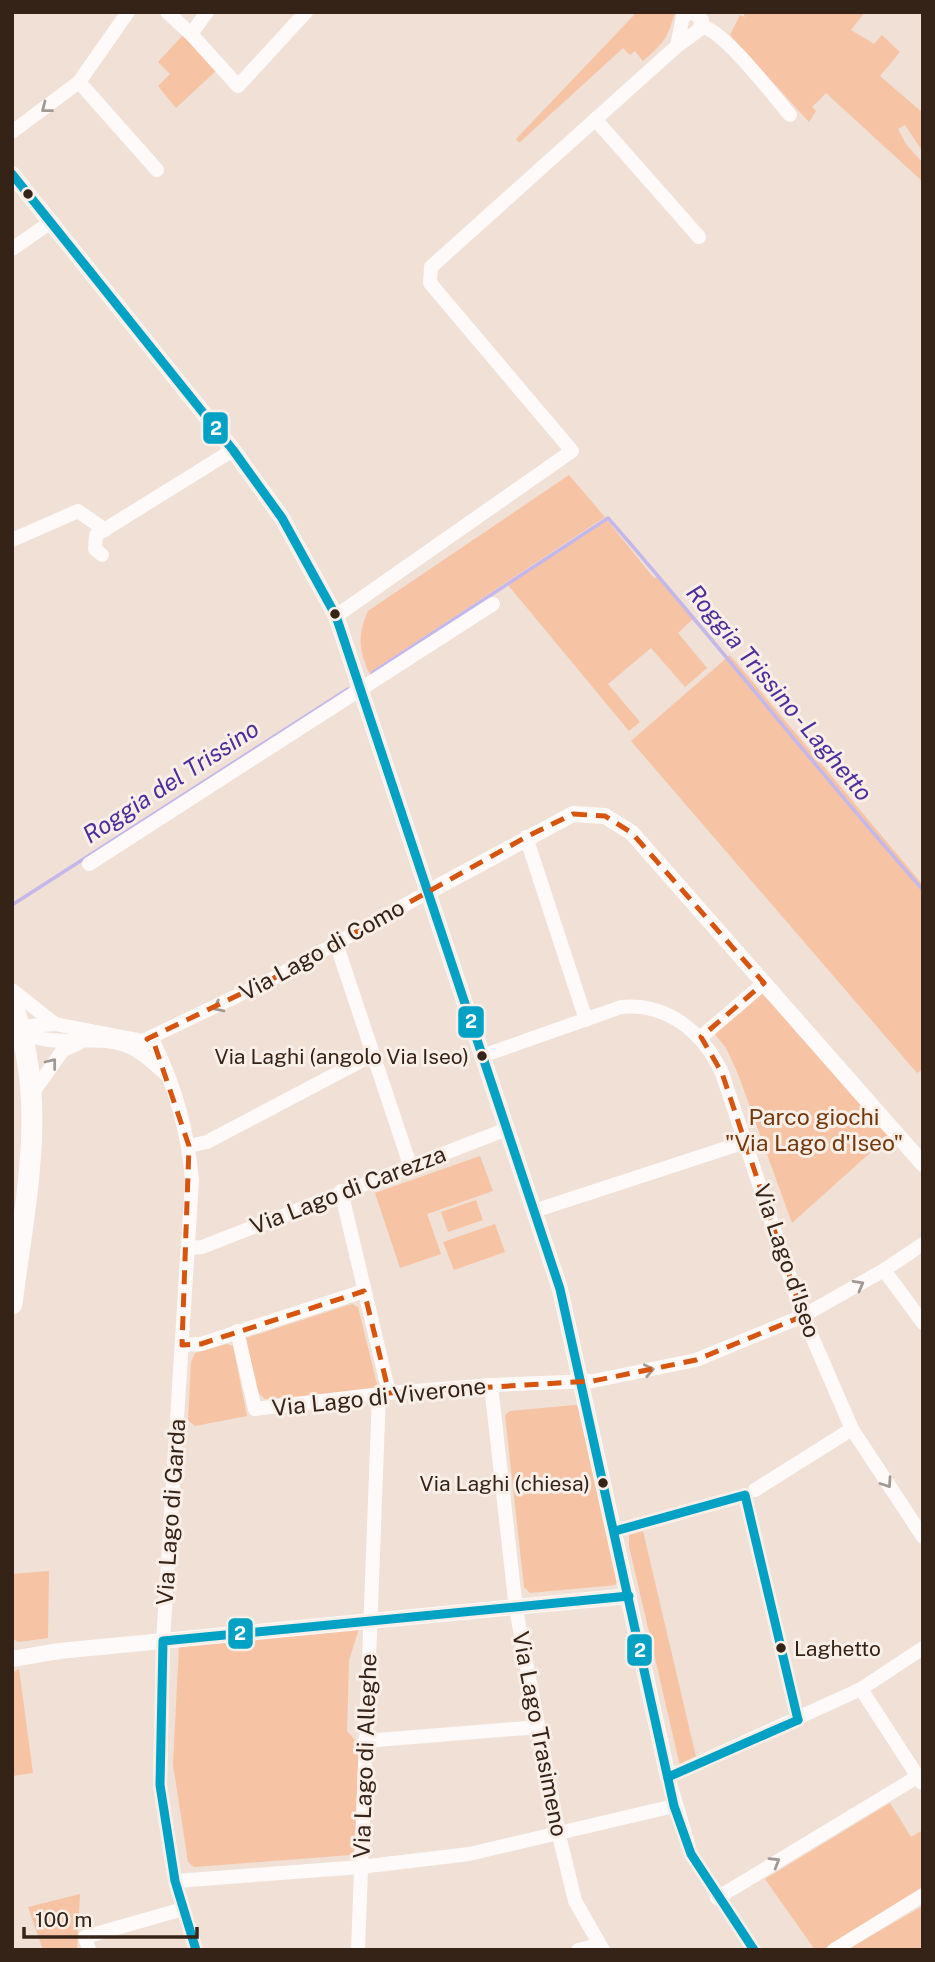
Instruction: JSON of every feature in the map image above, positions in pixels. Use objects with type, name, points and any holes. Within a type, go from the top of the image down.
[{"type":"main road","points":[[12,1005],[22,1032],[32,1094],[30,1149],[12,1304]]},
{"type":"street","points":[[12,132],[79,82],[128,12]]},
{"type":"street","points":[[167,12],[239,86],[306,12]]},
{"type":"street","points":[[191,34],[207,12]]},
{"type":"street","points":[[677,46],[682,16],[693,12],[698,15],[702,26]]},
{"type":"street","points":[[336,616],[572,451],[430,284],[431,267],[702,26]]},
{"type":"street","points":[[702,26],[710,28],[726,43],[790,115]]},
{"type":"street","points":[[79,82],[157,170]]},
{"type":"street","points":[[595,119],[699,237]]},
{"type":"street","points":[[12,174],[233,450],[282,518],[336,616],[561,1289],[674,1806],[691,1854],[717,1898],[754,1950]]},
{"type":"street","points":[[12,249],[51,222]]},
{"type":"street","points":[[102,555],[95,549],[96,535],[233,450]]},
{"type":"street","points":[[12,540],[78,511],[105,530]]},
{"type":"street","points":[[89,864],[493,604]]},
{"type":"street","name":"Via Lago di Como","points":[[147,1039],[274,978],[526,837],[573,814],[605,816],[632,833],[923,1164]]},
{"type":"street","points":[[526,837],[586,1020]]},
{"type":"street","points":[[336,943],[410,1166]]},
{"type":"street","points":[[701,1037],[764,983]]},
{"type":"street","points":[[12,990],[55,1024]]},
{"type":"street","name":"Via Lago d'Iseo","points":[[482,1056],[621,1007],[641,1005],[674,1017],[701,1037],[722,1073],[803,1315],[852,1429],[923,1536]]},
{"type":"street","points":[[22,1032],[30,1026],[55,1024],[147,1039],[140,1053]]},
{"type":"street","name":"Via Lago di Garda","points":[[22,1032],[35,1039],[80,1043],[116,1042],[140,1053],[166,1074]]},
{"type":"street","name":"Via Lago di Garda","points":[[147,1039],[153,1043],[183,1117],[192,1180],[163,1641],[160,1785],[175,1881],[196,1950]]},
{"type":"street","points":[[32,1094],[63,1050],[80,1043]]},
{"type":"street","points":[[189,1146],[207,1142],[372,1055]]},
{"type":"street","name":"Via Lago di Carezza","points":[[189,1248],[202,1247],[507,1129]]},
{"type":"street","points":[[534,1211],[745,1142]]},
{"type":"street","name":"Via Lago di Alleghe","points":[[341,1191],[384,1394],[369,1622],[358,1950]]},
{"type":"street","name":"Via Lago di Viverone","points":[[237,1331],[256,1409],[491,1385],[582,1382],[696,1360],[803,1315],[884,1270],[923,1244]]},
{"type":"street","points":[[884,1270],[923,1323]]},
{"type":"street","points":[[182,1345],[201,1344],[364,1291]]},
{"type":"street","name":"Via Lago Trasimeno","points":[[491,1385],[516,1609],[559,1835],[575,1901],[601,1947]]},
{"type":"street","points":[[615,1531],[750,1493],[852,1429]]},
{"type":"street","points":[[750,1493],[798,1720]]},
{"type":"street","points":[[16,1656],[629,1596]]},
{"type":"street","points":[[668,1777],[861,1689],[923,1648]]},
{"type":"street","points":[[717,1898],[920,1781],[861,1689]]},
{"type":"street","points":[[365,1741],[539,1727]]},
{"type":"street","points":[[175,1881],[361,1867],[469,1854],[674,1806]]},
{"type":"street","points":[[834,1950],[923,1895]]},
{"type":"street","points":[[89,1950],[85,1937],[183,1909]]},
{"type":"street","points":[[578,1950],[601,1947]]},
{"type":"highlighted area","points":[[573,814],[605,816],[632,833],[764,983],[701,1037],[722,1073],[803,1316],[696,1360],[593,1381],[389,1393],[364,1291],[201,1344],[182,1345],[189,1146],[154,1043],[147,1039],[274,978],[526,837]]},
{"type":"green space","points":[[637,12],[675,12],[661,44],[643,61],[635,51],[630,55],[623,48],[519,143],[516,139]]},
{"type":"green space","points":[[743,12],[865,12],[851,30],[874,44],[882,35],[900,52],[880,76],[923,113],[923,152],[905,125],[898,129],[906,144],[923,163],[923,182],[826,93],[812,107],[816,111],[809,122],[730,35],[740,15],[745,17]]},
{"type":"green space","points":[[184,34],[218,69],[176,108],[158,86],[170,74],[158,62]]},
{"type":"green space","points":[[569,475],[605,517],[369,673],[361,642],[362,628],[368,611]]},
{"type":"green space","points":[[607,520],[654,578],[657,577],[693,619],[678,633],[707,668],[685,687],[651,648],[608,684],[640,722],[629,731],[508,585]]},
{"type":"green space","points":[[730,655],[923,885],[923,1069],[917,1073],[631,741]]},
{"type":"green space","name":"Parco giochi \"Via Lago d'Iseo\"","points":[[762,993],[891,1134],[792,1223],[738,1074],[726,1048],[713,1032]]},
{"type":"green space","points":[[480,1156],[493,1191],[427,1214],[441,1254],[400,1268],[375,1193]]},
{"type":"green space","points":[[476,1200],[483,1220],[448,1232],[441,1212]]},
{"type":"green space","points":[[495,1224],[505,1252],[454,1270],[443,1242]]},
{"type":"green space","points":[[352,1304],[358,1307],[377,1384],[373,1390],[265,1399],[257,1392],[246,1338]]},
{"type":"green space","points":[[227,1344],[233,1346],[247,1416],[195,1426],[188,1420],[191,1362],[195,1353]]},
{"type":"green space","points":[[579,1406],[618,1581],[615,1585],[530,1593],[524,1587],[505,1415],[510,1411]]},
{"type":"green space","points":[[643,1531],[697,1761],[680,1766],[629,1546],[629,1535]]},
{"type":"green space","points":[[49,1571],[48,1638],[19,1642],[12,1639],[12,1574]]},
{"type":"green space","points":[[359,1629],[349,1660],[347,1731],[359,1745],[355,1850],[350,1855],[194,1867],[188,1862],[173,1764],[179,1646]]},
{"type":"green space","points":[[19,1669],[33,1773],[12,1776],[12,1673]]},
{"type":"green space","points":[[890,1803],[911,1837],[923,1830],[923,1888],[822,1950],[815,1950],[765,1879]]},
{"type":"green space","points":[[80,1894],[77,1950],[43,1950],[28,1907]]},
{"type":"green space","points":[[923,1906],[923,1950],[846,1950]]},
{"type":"waterway","name":"Roggia Trissino - Laghetto","points":[[372,673],[608,518],[923,890]]},
{"type":"waterway","name":"Roggia del Trissino","points":[[12,905],[348,689]]},
{"type":"transit line","name":"2","points":[[12,174],[233,450],[282,518],[336,616],[560,1289],[674,1806],[691,1854],[754,1950]]},
{"type":"transit line","name":"2","points":[[615,1531],[745,1495],[798,1720]]},
{"type":"transit line","name":"2","points":[[196,1950],[175,1881],[160,1785],[163,1641],[629,1596]]},
{"type":"transit line","name":"2","points":[[668,1777],[798,1720]]},
{"type":"place","name":"Via Laghi (angolo Via Iseo)","points":[[482,1056]]},
{"type":"place","name":"Via Laghi (chiesa)","points":[[603,1483]]},
{"type":"place","name":"Laghetto","points":[[781,1648]]}]
